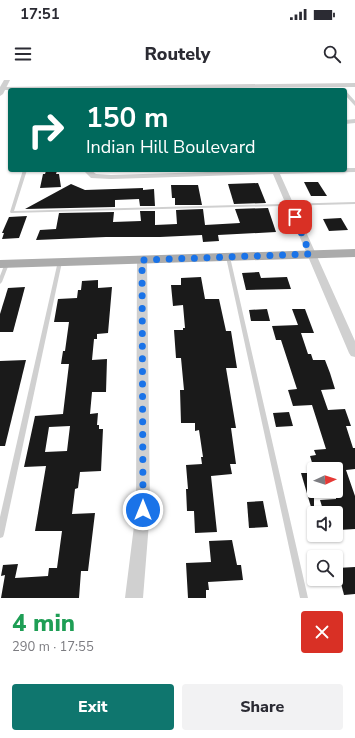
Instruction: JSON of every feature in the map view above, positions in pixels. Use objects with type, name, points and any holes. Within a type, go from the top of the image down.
[{"type":"main road","points":[[4,264],[355,253]]},
{"type":"street","points":[[1,91],[7,80]]},
{"type":"street","points":[[334,80],[341,88]]},
{"type":"street","points":[[157,88],[355,85]]},
{"type":"street","points":[[347,94],[355,104]]},
{"type":"street","points":[[90,172],[94,176],[112,177],[276,172],[310,254],[355,353]]},
{"type":"street","points":[[134,598],[143,510],[142,260]]},
{"type":"lane","points":[[24,172],[12,212],[355,203]]},
{"type":"lane","points":[[228,257],[304,598]]},
{"type":"lane","points":[[0,534],[60,262]]},
{"type":"lane","points":[[0,282],[4,264]]},
{"type":"building","points":[[46,172],[57,172],[56,174],[59,174],[61,187],[40,188],[43,174],[45,174]]},
{"type":"building","points":[[304,182],[318,182],[327,196],[311,196]]},
{"type":"building","points":[[258,183],[266,203],[234,204],[228,184]]},
{"type":"building","points":[[71,184],[85,190],[154,189],[155,206],[140,206],[139,199],[115,200],[115,207],[25,209]]},
{"type":"building","points":[[171,185],[198,185],[202,205],[175,205],[175,198],[172,198]]},
{"type":"building","points":[[268,208],[276,232],[218,235],[219,241],[203,242],[202,235],[36,240],[40,230],[56,229],[59,213],[114,212],[113,222],[141,221],[140,211],[155,211],[155,225],[177,224],[176,210],[203,209],[205,225],[240,223],[235,209]]},
{"type":"building","points":[[27,216],[19,238],[2,239],[4,233],[2,233],[9,217]]},
{"type":"building","points":[[341,218],[348,230],[329,231],[323,219]]},
{"type":"building","points":[[259,272],[261,278],[287,277],[291,289],[246,290],[242,273]]},
{"type":"building","points":[[201,277],[205,299],[219,299],[226,331],[231,331],[237,368],[226,368],[236,428],[231,428],[236,464],[230,464],[232,474],[211,476],[217,532],[195,533],[194,511],[187,511],[186,489],[188,489],[186,465],[202,464],[201,457],[203,457],[199,430],[195,431],[195,423],[181,423],[180,390],[184,390],[181,358],[176,358],[174,330],[183,330],[183,328],[185,328],[183,305],[173,306],[171,285],[181,285],[181,278]]},
{"type":"building","points":[[98,280],[98,288],[112,287],[108,333],[97,334],[97,339],[94,339],[92,360],[107,359],[106,392],[92,392],[90,414],[98,413],[97,425],[99,425],[99,429],[103,429],[101,471],[80,472],[78,488],[75,489],[72,514],[95,513],[88,571],[81,571],[79,598],[1,598],[5,575],[1,576],[3,565],[18,564],[15,578],[48,576],[49,568],[57,568],[62,531],[35,531],[46,466],[24,467],[35,416],[63,414],[69,364],[61,364],[63,351],[65,351],[69,322],[54,322],[58,299],[77,298],[78,290],[81,290],[82,281]],"holes":[[[70,426],[67,451],[45,452],[49,427]]]},
{"type":"building","points":[[25,287],[13,332],[0,332],[0,314],[8,288]]},
{"type":"building","points":[[267,309],[270,321],[251,321],[249,310]]},
{"type":"building","points":[[292,309],[305,309],[314,333],[301,333],[308,354],[311,354],[313,360],[325,360],[335,389],[321,390],[328,410],[345,409],[351,426],[346,426],[353,448],[355,448],[355,469],[346,470],[355,496],[355,529],[343,530],[343,506],[322,506],[320,500],[343,498],[343,462],[312,462],[310,456],[316,455],[314,450],[326,449],[312,405],[293,406],[288,390],[297,389],[281,340],[276,340],[272,326],[298,325]]},
{"type":"building","points":[[26,360],[5,446],[0,446],[0,361]]},
{"type":"building","points":[[289,412],[293,426],[276,427],[273,413]]},
{"type":"building","points":[[301,473],[307,473],[307,493]]},
{"type":"building","points":[[308,498],[314,498],[314,506],[311,506]]},
{"type":"building","points":[[263,501],[268,527],[249,528],[247,502]]},
{"type":"building","points":[[232,540],[237,565],[241,565],[243,580],[208,582],[209,590],[206,590],[206,598],[188,598],[186,563],[211,562],[209,541]]},
{"type":"building","points":[[355,567],[355,594],[344,595],[342,586],[343,586],[343,568]]},
{"type":"route","points":[[143,510],[142,260],[310,254],[295,217]]}]
